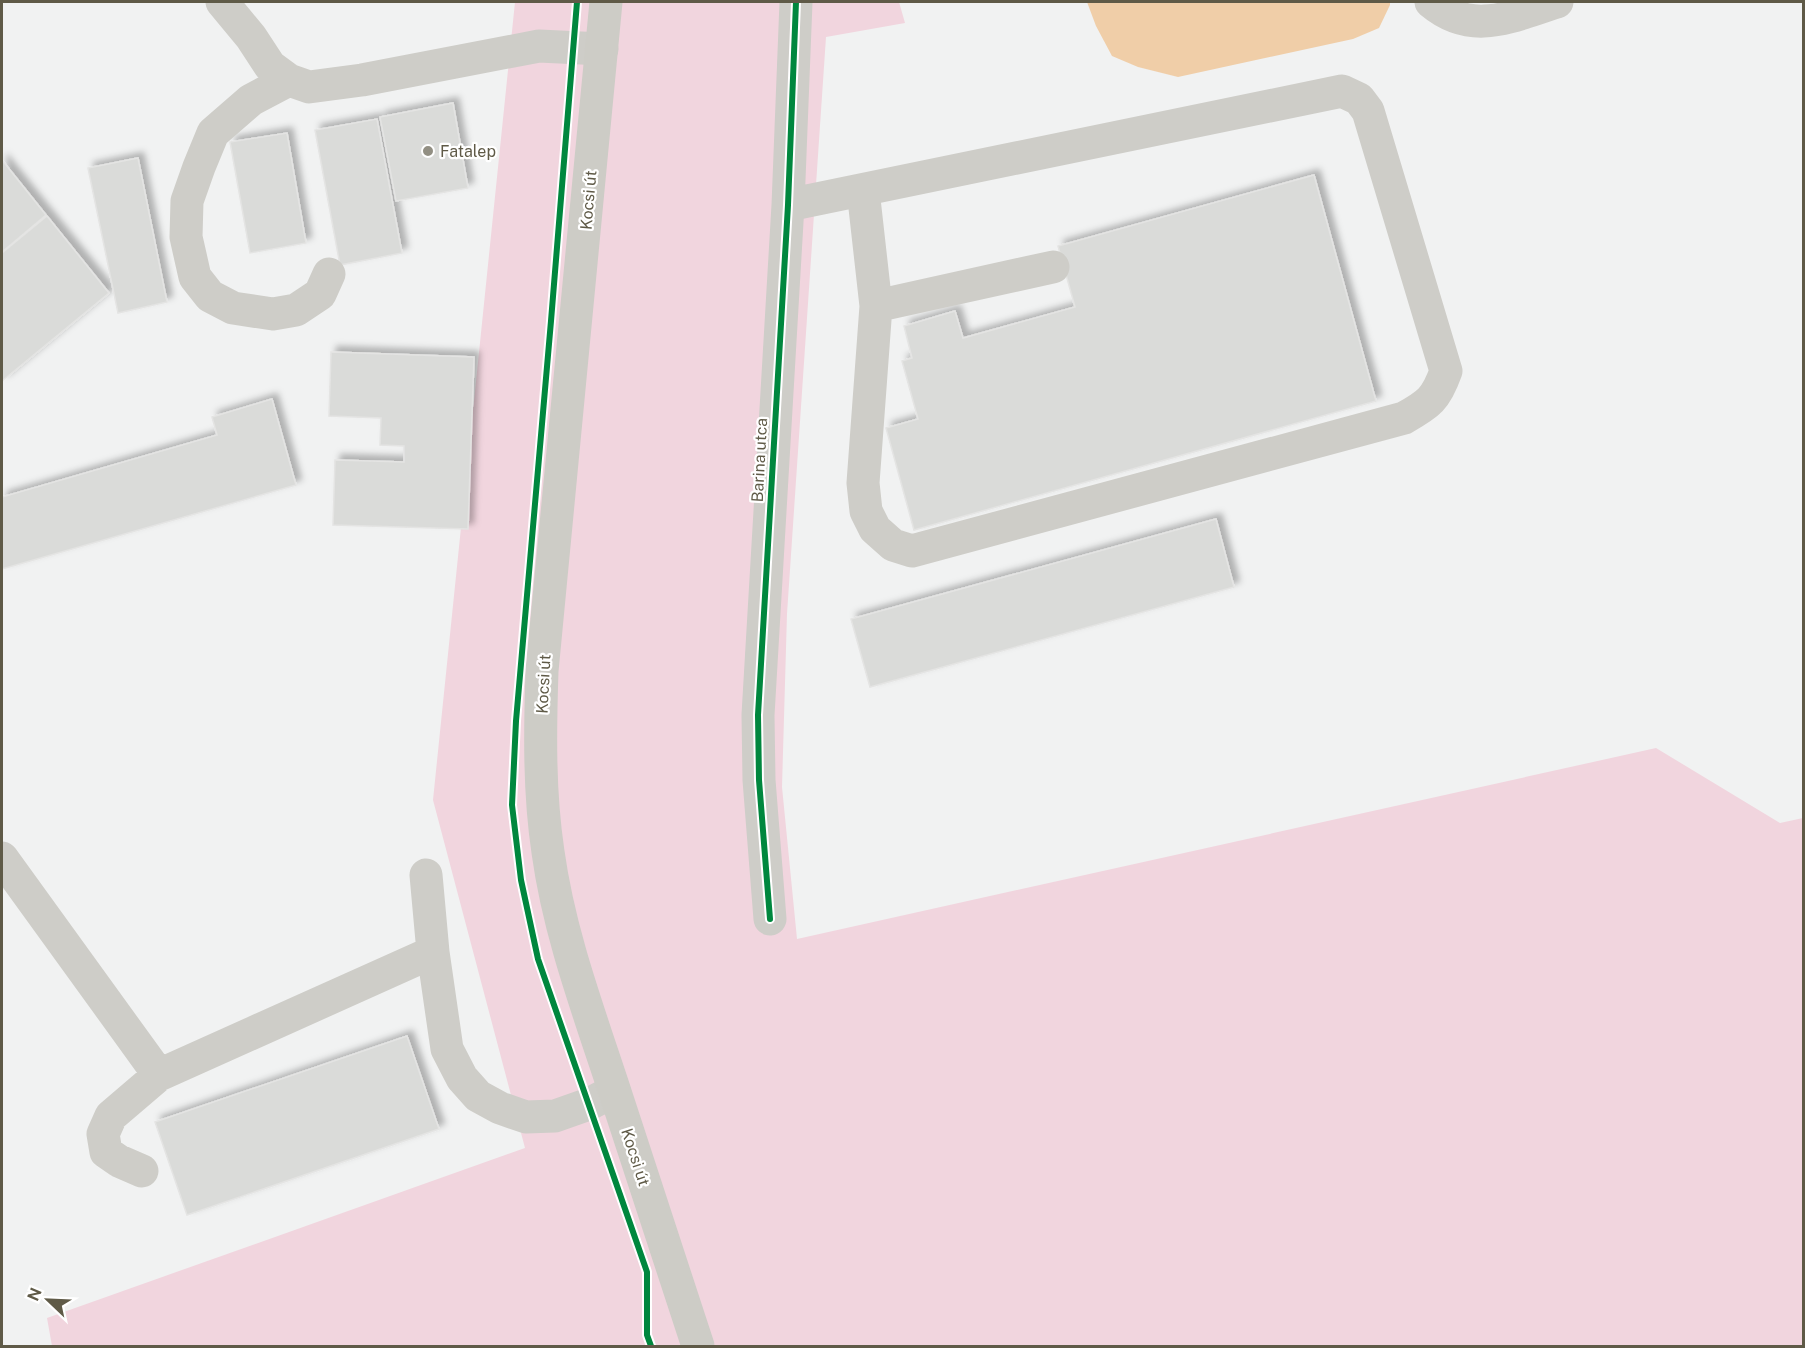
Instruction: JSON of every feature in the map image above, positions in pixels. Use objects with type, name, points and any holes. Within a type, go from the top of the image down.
[{"type":"main road","name":"Kocsi út","points":[[606,2],[544,659],[540,732],[542,796],[546,841],[558,906],[576,974],[698,1347]]},
{"type":"street","points":[[222,2],[251,37],[270,66],[289,80],[309,87],[362,80],[539,46],[602,49]]},
{"type":"street","name":"Barina utca","points":[[770,919],[759,780],[758,715],[788,205],[796,2]]},
{"type":"street","points":[[1431,2],[1442,10],[1469,21],[1491,22],[1557,2]]},
{"type":"street","points":[[289,80],[251,100],[213,133],[188,201],[186,237],[195,277],[210,296],[233,308],[273,314],[296,310],[320,294],[329,274]]},
{"type":"street","points":[[788,205],[863,189],[1342,91],[1359,99],[1368,111],[1446,371],[1440,387],[1427,405],[1404,418],[912,551],[893,545],[875,529],[866,512],[863,483],[876,306],[863,189]]},
{"type":"street","points":[[876,306],[1053,267]]},
{"type":"street","points":[[2,858],[159,1075]]},
{"type":"street","points":[[426,875],[433,952],[447,1049],[462,1078],[478,1096],[500,1108],[526,1117],[555,1116],[589,1104],[614,1091]]},
{"type":"street","points":[[142,1171],[118,1161],[106,1152],[103,1134],[111,1116],[159,1075],[433,952]]},
{"type":"shaded area","points":[[515,2],[899,2],[905,23],[826,37],[787,614],[782,787],[797,939],[1656,748],[1780,823],[1803,818],[1803,1346],[52,1346],[47,1318],[525,1148],[433,800]]},
{"type":"shaded area","points":[[1087,2],[1390,2],[1390,5],[1379,28],[1353,39],[1178,77],[1138,67],[1112,56],[1096,26]]},
{"type":"building","points":[[453,103],[468,188],[396,201],[380,117]]},
{"type":"building","points":[[377,119],[402,253],[340,265],[315,130]]},
{"type":"building","points":[[287,133],[306,243],[250,253],[230,142]]},
{"type":"building","points":[[138,158],[167,302],[118,313],[88,168]]},
{"type":"building","points":[[2,160],[46,215],[2,252]]},
{"type":"building","points":[[1314,175],[1376,401],[914,530],[886,428],[918,419],[902,361],[912,358],[904,326],[955,311],[963,338],[1075,307],[1058,246]]},
{"type":"building","points":[[47,216],[109,293],[2,381],[2,253]]},
{"type":"building","points":[[331,352],[474,357],[468,529],[333,525],[335,460],[404,462],[404,446],[380,445],[381,418],[329,416]]},
{"type":"building","points":[[272,399],[296,485],[2,569],[2,497],[217,435],[212,417]]},
{"type":"building","points":[[1216,519],[1234,587],[870,687],[851,619]]},
{"type":"building","points":[[407,1036],[439,1129],[187,1215],[155,1122]]},
{"type":"cycle path","points":[[577,2],[516,721],[512,805],[521,880],[538,959],[647,1272],[647,1335],[651,1346]]},
{"type":"cycle path","points":[[770,919],[759,780],[758,715],[788,205],[796,2]]},
{"type":"place","name":"Fatalep","points":[[428,151]]}]
